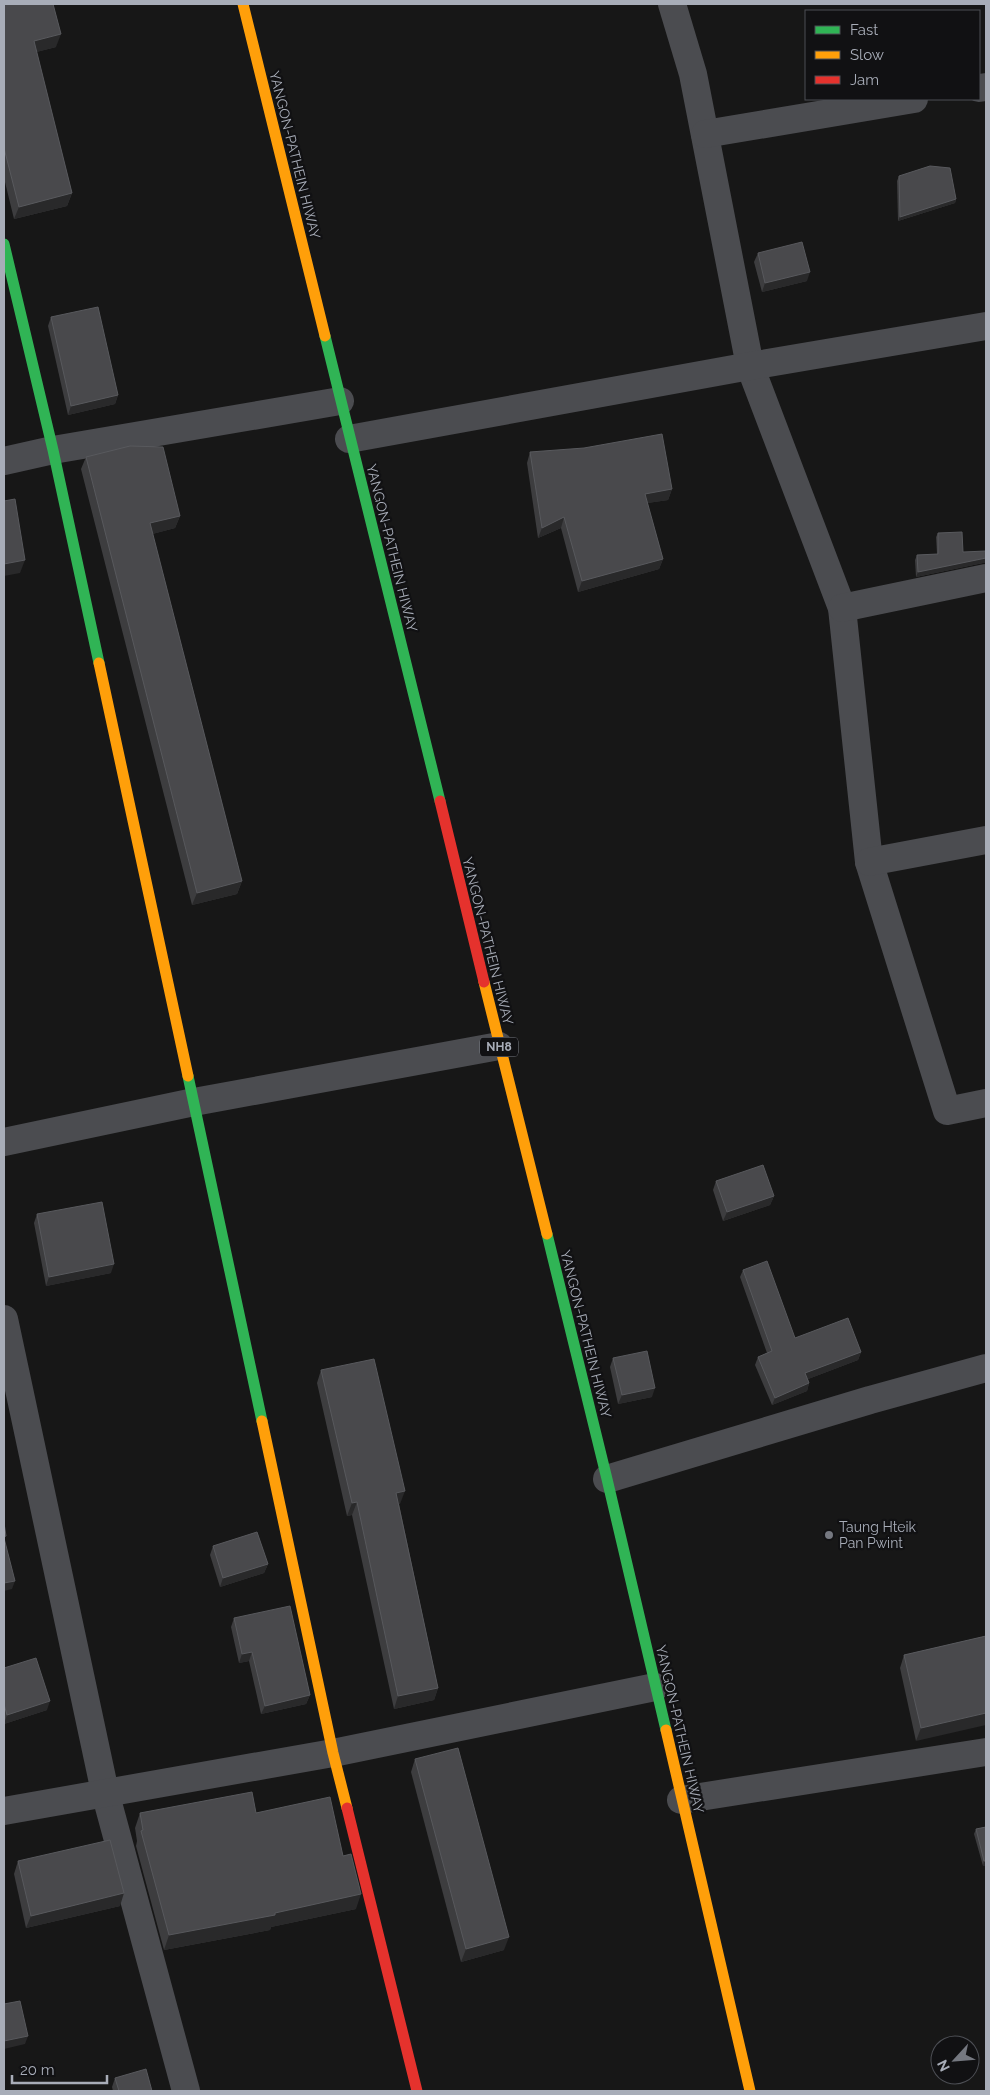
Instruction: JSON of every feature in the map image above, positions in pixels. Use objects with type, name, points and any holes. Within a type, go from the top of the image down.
[{"type":"main road","name":"YANGON-PATHEIN HIWAY","points":[[243,4],[498,1046],[607,1478],[750,2091]]},
{"type":"main road","points":[[4,244],[53,450],[333,1753],[417,2091]]},
{"type":"street","points":[[672,4],[693,74],[750,366],[842,608],[869,862],[947,1111],[986,1103]]},
{"type":"street","points":[[705,134],[908,100]]},
{"type":"street","points":[[350,439],[750,366],[986,326]]},
{"type":"street","points":[[4,461],[53,450],[340,401]]},
{"type":"street","points":[[842,608],[986,578]]},
{"type":"street","points":[[869,862],[986,840]]},
{"type":"street","points":[[4,1142],[194,1102],[498,1046]]},
{"type":"street","points":[[4,1320],[105,1792],[186,2091]]},
{"type":"street","points":[[607,1478],[870,1400],[986,1368]]},
{"type":"street","points":[[4,1811],[333,1753],[655,1687]]},
{"type":"street","points":[[681,1800],[986,1752]]},
{"type":"building","points":[[4,4],[53,4],[61,34],[34,41],[72,193],[19,207],[4,148]]},
{"type":"building","points":[[930,166],[950,168],[956,199],[900,217],[899,176]]},
{"type":"building","points":[[802,242],[810,272],[765,283],[758,253]]},
{"type":"building","points":[[98,307],[118,395],[71,406],[51,317]]},
{"type":"building","points":[[662,434],[672,489],[645,494],[663,559],[582,581],[564,517],[542,528],[530,452],[584,448]]},
{"type":"building","points":[[130,446],[163,447],[180,516],[150,523],[242,881],[197,893],[86,457]]},
{"type":"building","points":[[15,499],[25,560],[4,564],[4,501]]},
{"type":"building","points":[[962,532],[963,552],[986,551],[986,558],[918,572],[917,555],[938,554],[938,533]]},
{"type":"building","points":[[763,1165],[774,1196],[727,1212],[716,1181]]},
{"type":"building","points":[[102,1202],[114,1264],[49,1277],[37,1214]]},
{"type":"building","points":[[767,1261],[795,1338],[848,1318],[861,1352],[805,1373],[809,1383],[775,1398],[758,1357],[772,1351],[743,1270]]},
{"type":"building","points":[[647,1351],[655,1388],[622,1395],[613,1358]]},
{"type":"building","points":[[374,1359],[405,1491],[396,1493],[438,1688],[398,1696],[357,1502],[352,1503],[321,1370]]},
{"type":"building","points":[[257,1532],[268,1564],[223,1578],[213,1546]]},
{"type":"building","points":[[4,1538],[15,1581],[4,1583]]},
{"type":"building","points":[[290,1606],[310,1695],[265,1706],[252,1652],[242,1654],[234,1618]]},
{"type":"building","points":[[986,1636],[986,1713],[921,1728],[904,1655]]},
{"type":"building","points":[[36,1658],[50,1701],[7,1715],[4,1704],[4,1668]]},
{"type":"building","points":[[458,1748],[509,1937],[466,1949],[415,1759]]},
{"type":"building","points":[[252,1792],[256,1813],[330,1797],[343,1856],[351,1854],[361,1894],[275,1913],[275,1915],[169,1935],[141,1831],[143,1830],[140,1813]]},
{"type":"building","points":[[986,1827],[986,1861],[984,1861],[976,1829]]},
{"type":"building","points":[[110,1840],[124,1893],[31,1916],[18,1861]]},
{"type":"building","points":[[20,2001],[28,2036],[4,2041],[4,2004]]},
{"type":"building","points":[[146,2069],[152,2091],[119,2091],[115,2078]]},
{"type":"traffic: fast","points":[[4,244],[53,450],[99,663]]},
{"type":"traffic: fast","points":[[325,336],[440,801]]},
{"type":"traffic: fast","points":[[188,1076],[262,1421]]},
{"type":"traffic: fast","points":[[547,1234],[666,1730]]},
{"type":"traffic: slow","points":[[243,4],[325,336]]},
{"type":"traffic: slow","points":[[99,663],[188,1076]]},
{"type":"traffic: slow","points":[[484,982],[547,1234]]},
{"type":"traffic: slow","points":[[262,1421],[333,1753],[347,1808]]},
{"type":"traffic: slow","points":[[666,1730],[750,2091]]},
{"type":"traffic: jam","points":[[440,801],[484,982]]},
{"type":"traffic: jam","points":[[347,1808],[417,2091]]},
{"type":"place","name":"Taung Hteik Pan Pwint","points":[[829,1535]]}]
